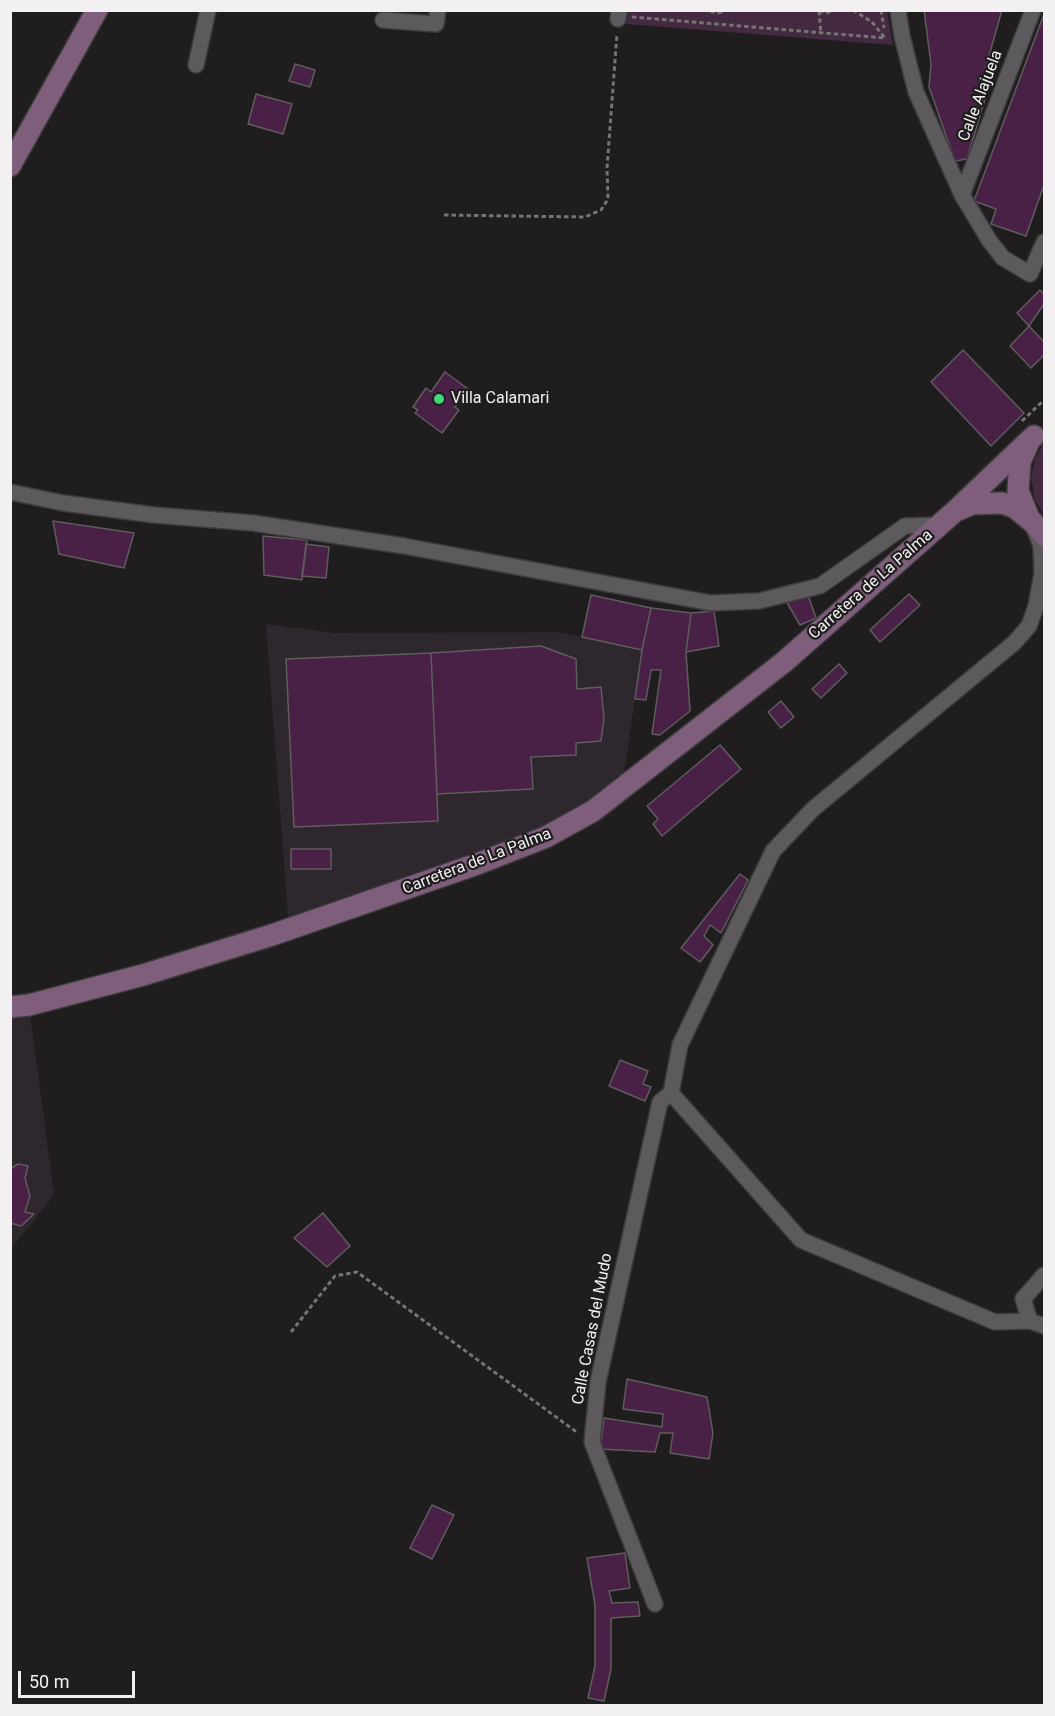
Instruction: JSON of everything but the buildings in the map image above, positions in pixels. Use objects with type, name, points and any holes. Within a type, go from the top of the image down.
[{"type":"main road","points":[[10,166],[97,10]]},
{"type":"main road","points":[[1038,529],[1021,500],[1018,481],[1020,462],[1039,431]]},
{"type":"main road","name":"Carretera de La Palma","points":[[10,1007],[29,1005],[143,975],[272,935],[477,864],[546,837],[593,811],[784,662],[947,518],[1039,431]]},
{"type":"main road","name":"Carretera de La Palma","points":[[947,518],[972,504],[1002,503],[1014,507],[1038,529]]},
{"type":"street","points":[[196,65],[208,10]]},
{"type":"street","points":[[383,20],[436,24],[438,10]]},
{"type":"street","points":[[898,10],[916,92],[962,195],[989,240],[1002,258],[1030,274],[1044,242]]},
{"type":"street","name":"Calle Alajuela","points":[[962,195],[1033,10]]},
{"type":"street","points":[[10,492],[63,503],[154,515],[253,523],[404,546],[711,603],[759,600],[820,586],[905,526],[947,518]]},
{"type":"street","name":"Calle Casas del Mudo","points":[[655,1604],[592,1442],[598,1382],[660,1102],[670,1093],[680,1046],[773,851],[813,809],[1022,636],[1029,626],[1040,599],[1042,559],[1038,529]]},
{"type":"street","points":[[670,1093],[801,1240],[995,1322],[1037,1323]]},
{"type":"street","points":[[1037,1323],[1023,1299],[1044,1275]]},
{"type":"path","points":[[703,10],[718,13],[726,10]]},
{"type":"path","points":[[821,34],[819,11],[826,13],[835,10]]},
{"type":"path","points":[[854,10],[872,22],[885,38]]},
{"type":"path","points":[[881,10],[885,38]]},
{"type":"path","points":[[444,215],[585,217],[601,210],[608,199],[607,168],[618,15],[885,38]]},
{"type":"path","points":[[291,1332],[335,1276],[357,1272],[576,1434],[593,1432]]},
{"type":"shaded area","points":[[627,11],[887,11],[893,45],[626,24]]},
{"type":"shaded area","points":[[1044,442],[1044,515],[1035,500],[1031,477],[1035,459]]},
{"type":"shaded area","points":[[266,624],[335,633],[557,632],[642,650],[622,789],[593,811],[289,929]]},
{"type":"shaded area","points":[[29,1005],[54,1195],[11,1249],[11,1008]]},
{"type":"place","name":"Villa Calamari","points":[[439,399]]}]
